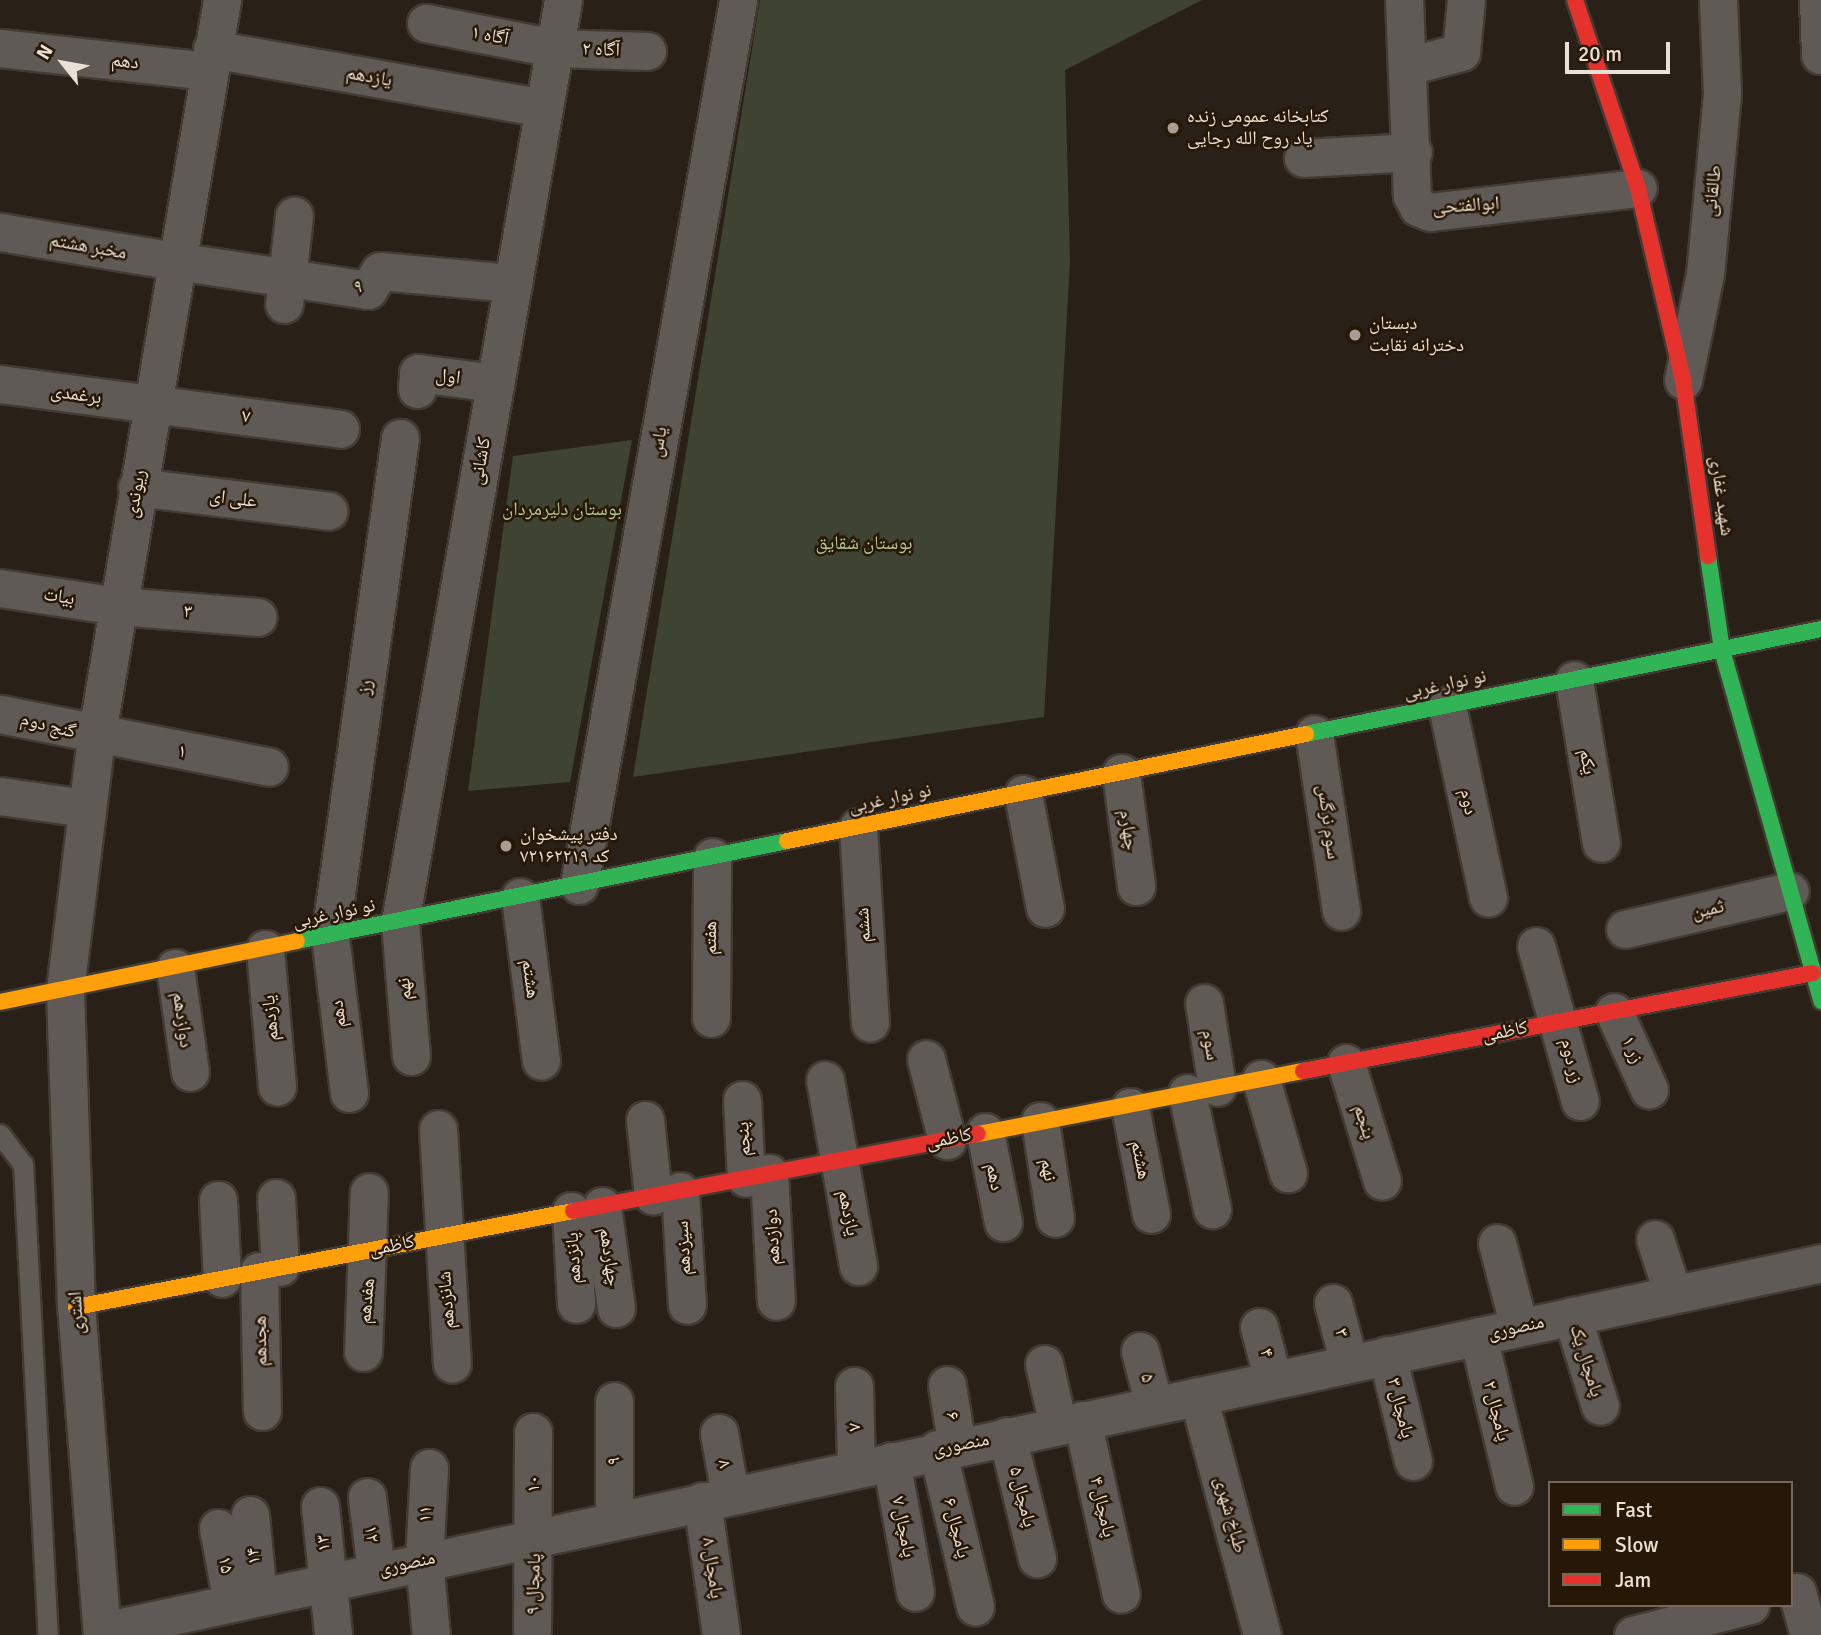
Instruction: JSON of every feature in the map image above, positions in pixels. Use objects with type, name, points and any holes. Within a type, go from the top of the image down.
[{"type":"street","name":"ریوندی","points":[[65,990],[85,808],[96,738],[151,405],[186,262],[211,60],[222,0]]},
{"type":"street","name":"کاشانی","points":[[400,922],[563,0]]},
{"type":"street","name":"یاس","points":[[579,885],[738,0]]},
{"type":"street","name":"ابوالفتحی","points":[[1404,0],[1413,152],[1412,197],[1430,212],[1638,188]]},
{"type":"street","points":[[1408,66],[1461,52],[1466,0]]},
{"type":"street","name":"شهید غفاری","points":[[1576,0],[1638,188],[1683,380],[1722,650],[1818,982]]},
{"type":"street","name":"طالقانی","points":[[1683,380],[1704,274],[1721,107],[1718,0]]},
{"type":"street","points":[[1818,0],[1820,55]]},
{"type":"street","name":"آگاه ۱","points":[[426,23],[554,48]]},
{"type":"street","name":"دهم","points":[[0,48],[211,60]]},
{"type":"street","name":"آگاه ۲","points":[[554,48],[647,51]]},
{"type":"street","name":"یازدهم","points":[[211,60],[525,105]]},
{"type":"street","points":[[1303,158],[1413,152]]},
{"type":"street","points":[[286,292],[294,216]]},
{"type":"street","name":"مخبر هشتم","points":[[0,232],[186,262]]},
{"type":"street","name":"۹","points":[[186,262],[286,292],[368,290],[380,271],[513,283]]},
{"type":"street","name":"اول","points":[[417,389],[418,373],[495,383]]},
{"type":"street","name":"برغمدی","points":[[0,384],[151,405]]},
{"type":"street","name":"۷","points":[[151,405],[340,429]]},
{"type":"street","name":"رز","points":[[330,936],[400,438]]},
{"type":"street","name":"علی ای","points":[[137,487],[329,511]]},
{"type":"street","name":"بیات","points":[[0,588],[118,606]]},
{"type":"street","name":"۳","points":[[118,606],[258,617]]},
{"type":"street","name":"نو نوار غربی","points":[[0,1002],[1821,629]]},
{"type":"street","name":"یکم","points":[[1574,680],[1601,843]]},
{"type":"street","name":"دوم","points":[[1447,706],[1488,898]]},
{"type":"street","name":"گنج دوم","points":[[0,714],[96,738]]},
{"type":"street","name":"سوم نرگس","points":[[1314,734],[1341,911]]},
{"type":"street","name":"۱","points":[[96,738],[269,767]]},
{"type":"street","name":"چهارم","points":[[1121,773],[1136,886]]},
{"type":"street","points":[[1023,794],[1045,908]]},
{"type":"street","points":[[0,796],[85,808]]},
{"type":"street","name":"ششم","points":[[858,827],[870,1023]]},
{"type":"street","name":"هفتم","points":[[711,1018],[712,857]]},
{"type":"street","name":"ثمین","points":[[1625,929],[1790,891]]},
{"type":"street","name":"هشتم","points":[[520,897],[541,1061]]},
{"type":"street","name":"نهم","points":[[400,922],[411,1056]]},
{"type":"street","name":"دهم","points":[[330,936],[349,1093]]},
{"type":"street","points":[[1536,946],[1562,1021]]},
{"type":"street","name":"یازدهم","points":[[265,949],[277,1086]]},
{"type":"street","name":"دوازدهم","points":[[175,968],[190,1072]]},
{"type":"street","name":"کاظمی","points":[[76,1307],[1040,1121],[1130,1107],[1202,1090],[1562,1021],[1818,982]]},
{"type":"street","name":"اشتری","points":[[65,990],[76,1307],[102,1633]]},
{"type":"street","name":"سوم","points":[[1202,1090],[1204,1003]]},
{"type":"street","name":"زر ۱","points":[[1614,1012],[1649,1089]]},
{"type":"street","name":"زر دوم","points":[[1562,1021],[1580,1101]]},
{"type":"street","points":[[926,1059],[947,1140]]},
{"type":"street","name":"پنجم","points":[[1346,1063],[1382,1181]]},
{"type":"street","points":[[1261,1079],[1288,1173]]},
{"type":"street","points":[[825,1080],[837,1160]]},
{"type":"street","points":[[1202,1090],[1212,1209]]},
{"type":"street","name":"پنجم","points":[[743,1100],[757,1176]]},
{"type":"street","name":"هشتم","points":[[1130,1107],[1151,1214]]},
{"type":"street","points":[[645,1120],[667,1193]]},
{"type":"street","name":"نهم","points":[[1040,1121],[1055,1218]]},
{"type":"street","points":[[438,1129],[443,1236]]},
{"type":"street","name":"دهم","points":[[985,1132],[1003,1222]]},
{"type":"street","name":"یازدهم","points":[[837,1160],[858,1266]]},
{"type":"street","name":"دوازدهم","points":[[757,1176],[776,1301]]},
{"type":"street","points":[[369,1192],[371,1250]]},
{"type":"street","name":"سیزدهم","points":[[667,1193],[687,1305]]},
{"type":"street","points":[[270,1269],[276,1198]]},
{"type":"street","points":[[218,1200],[222,1278]]},
{"type":"street","name":"پانزدهم","points":[[576,1304],[587,1208]]},
{"type":"street","name":"چهاردهم","points":[[587,1208],[617,1308]]},
{"type":"street","name":"شانزدهم","points":[[443,1236],[452,1364]]},
{"type":"street","points":[[1655,1239],[1673,1294]]},
{"type":"street","points":[[1497,1242],[1519,1327]]},
{"type":"street","name":"هفدهم","points":[[363,1352],[371,1250]]},
{"type":"street","name":"منصوری","points":[[102,1633],[233,1609],[376,1570],[1821,1263]]},
{"type":"street","name":"هجدهم","points":[[262,1411],[270,1269]]},
{"type":"street","name":"۳","points":[[1333,1303],[1349,1363]]},
{"type":"street","name":"پامچال یک","points":[[1572,1316],[1600,1406]]},
{"type":"street","name":"۴","points":[[1259,1326],[1273,1380]]},
{"type":"street","name":"۲ پامچال","points":[[1478,1336],[1514,1486]]},
{"type":"street","name":"۵","points":[[1140,1351],[1154,1405]]},
{"type":"street","name":"۳ پامچال","points":[[1387,1355],[1413,1461]]},
{"type":"street","points":[[1044,1364],[1070,1423]]},
{"type":"street","name":"۶","points":[[947,1385],[947,1448]]},
{"type":"street","name":"۷","points":[[854,1386],[873,1465]]},
{"type":"street","name":"طباخ شهری","points":[[1198,1395],[1262,1635]]},
{"type":"street","name":"۹","points":[[614,1401],[614,1520]]},
{"type":"street","name":"پامچال ۴","points":[[1070,1423],[1121,1594]]},
{"type":"street","name":"۱۰","points":[[533,1432],[536,1536]]},
{"type":"street","name":"۸","points":[[716,1498],[719,1433]]},
{"type":"street","name":"۵ پامچال","points":[[1007,1436],[1038,1558]]},
{"type":"street","name":"۶ پامچال","points":[[947,1448],[975,1606]]},
{"type":"street","name":"۷ پامچال","points":[[873,1465],[915,1592]]},
{"type":"street","name":"۱۱","points":[[429,1468],[424,1560],[431,1635]]},
{"type":"street","name":"۱۲","points":[[366,1497],[376,1570]]},
{"type":"street","name":"۸ پامچال","points":[[716,1498],[722,1634]]},
{"type":"street","name":"۱۳","points":[[320,1506],[333,1635]]},
{"type":"street","name":"۱۵","points":[[233,1609],[234,1522]]},
{"type":"street","name":"۹ پامچال","points":[[532,1632],[536,1536]]},
{"type":"street","points":[[1803,1590],[1809,1635]]},
{"type":"street","points":[[1633,1635],[1735,1618]]},
{"type":"lane","points":[[0,1134],[23,1164],[48,1635]]},
{"type":"green space","name":"بوستان شقایق","points":[[760,0],[1202,0],[1065,70],[1070,262],[1044,717],[633,777]]},
{"type":"green space","name":"بوستان دلیرمردان","points":[[632,440],[570,782],[468,791],[513,456]]},
{"type":"traffic: fast","points":[[1708,556],[1722,650],[1821,1001]]},
{"type":"traffic: fast","points":[[1306,734],[1821,629]]},
{"type":"traffic: fast","points":[[297,941],[787,841]]},
{"type":"traffic: slow","points":[[787,841],[1306,734]]},
{"type":"traffic: slow","points":[[0,1002],[297,941]]},
{"type":"traffic: slow","points":[[978,1134],[1303,1071]]},
{"type":"traffic: slow","points":[[76,1307],[573,1211]]},
{"type":"traffic: jam","points":[[1575,0],[1638,188],[1683,380],[1708,556]]},
{"type":"traffic: jam","points":[[1303,1071],[1813,973]]},
{"type":"traffic: jam","points":[[573,1211],[978,1134]]},
{"type":"place","name":"کتابخانه عمومی زنده یاد روح الله رجایی","points":[[1173,128]]},
{"type":"place","name":"دبستان دخترانه نقابت","points":[[1355,335]]},
{"type":"place","name":"دفتر پیشخوان کد ۷۲۱۶۲۲۱۹","points":[[506,846]]}]
